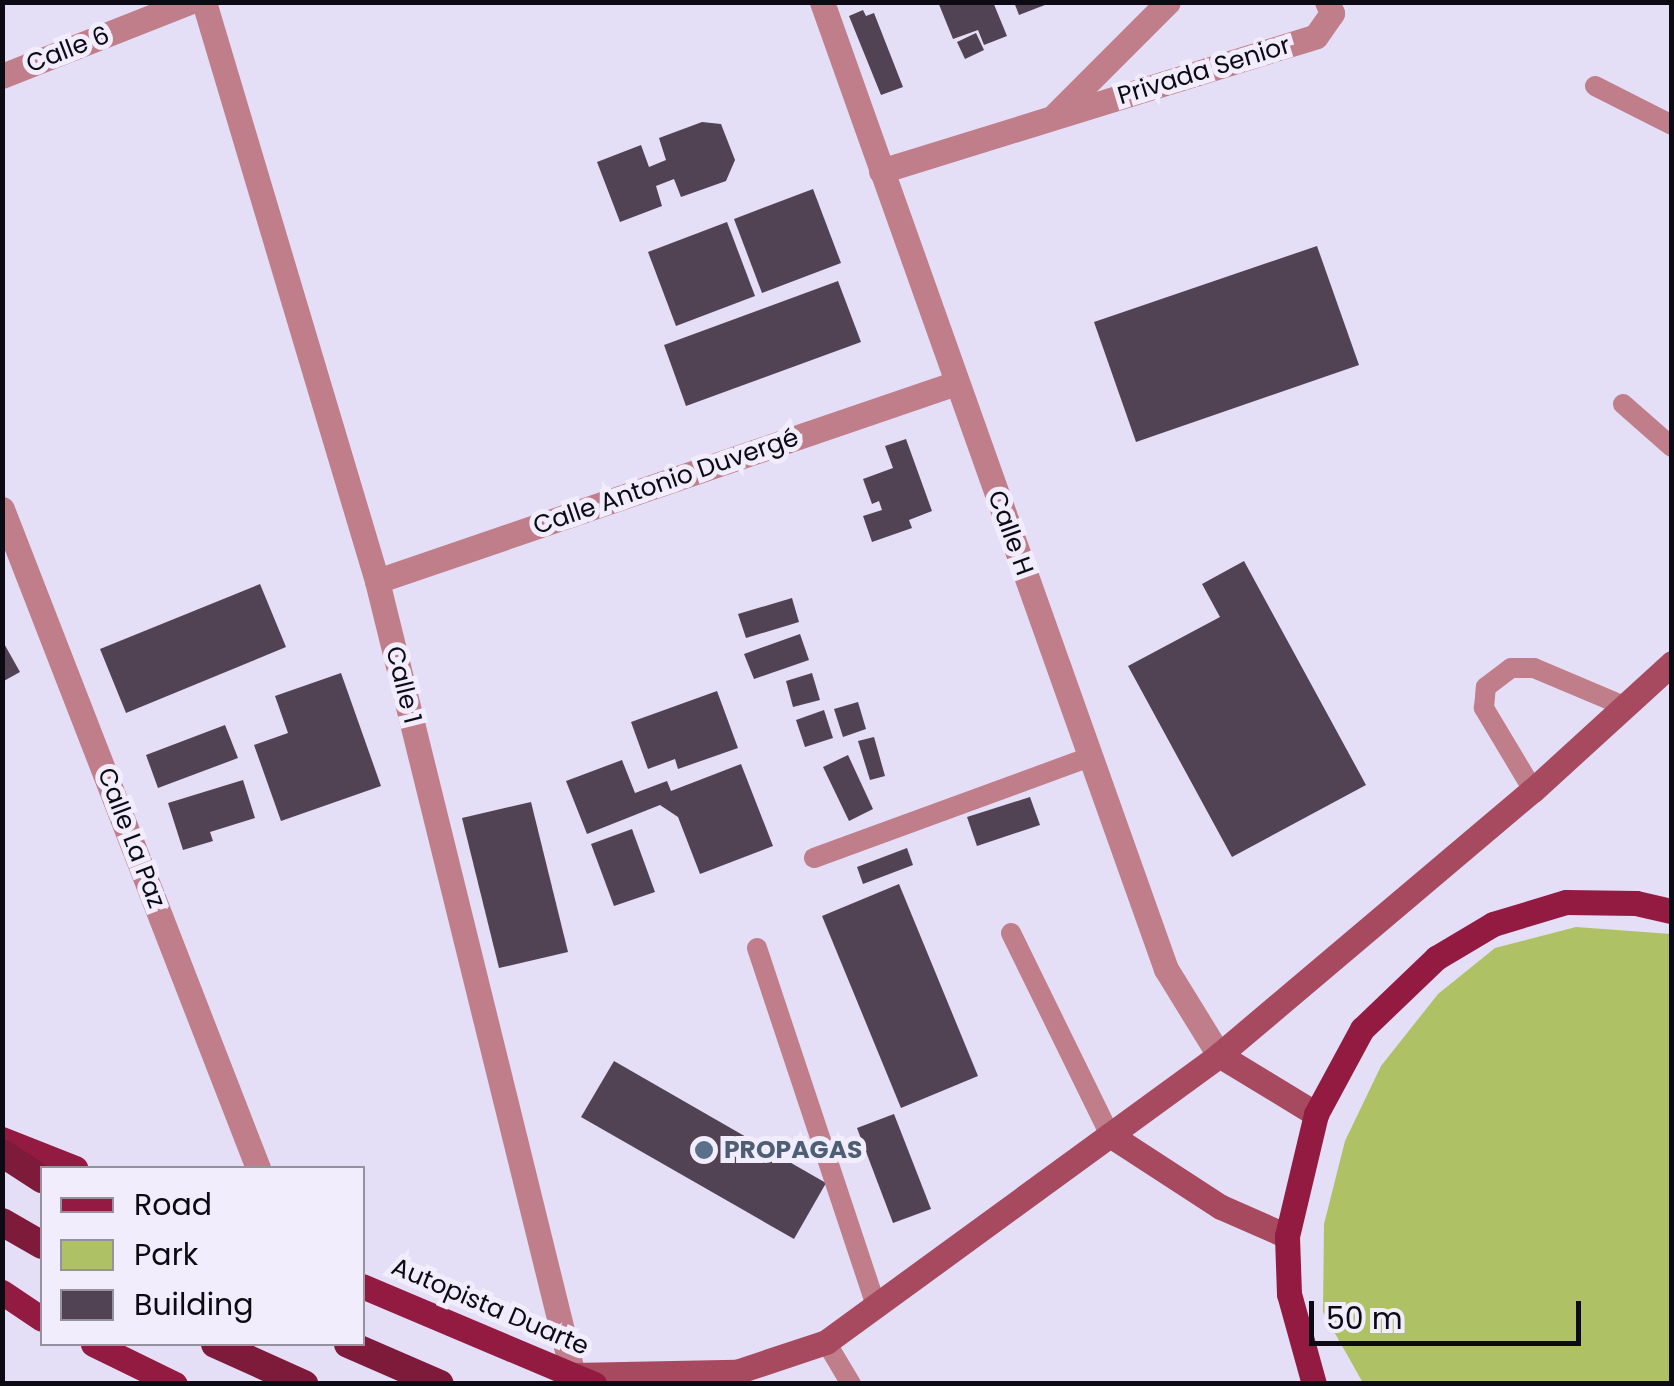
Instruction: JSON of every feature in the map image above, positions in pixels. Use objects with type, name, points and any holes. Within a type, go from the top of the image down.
[{"type":"highway","points":[[2,1153],[40,1178]]},
{"type":"highway","points":[[2,1222],[40,1245]]},
{"type":"highway","points":[[219,1346],[304,1384]]},
{"type":"highway","points":[[353,1346],[440,1384]]},
{"type":"main road","points":[[583,1380],[736,1372],[826,1342],[1219,1054],[1533,790],[1672,664]]},
{"type":"main road","points":[[1314,1384],[1288,1294],[1288,1236],[1316,1114],[1362,1028],[1393,994],[1436,958],[1493,924],[1566,902],[1636,903],[1672,911]]},
{"type":"main road","points":[[1219,1054],[1316,1114]]},
{"type":"main road","points":[[1110,1135],[1193,1192],[1288,1236]]},
{"type":"main road","points":[[2,1140],[69,1166]]},
{"type":"main road","name":"Autopista Duarte","points":[[365,1287],[583,1380]]},
{"type":"main road","points":[[2,1292],[40,1318]]},
{"type":"main road","points":[[2,1312],[40,1319]]},
{"type":"main road","points":[[97,1346],[174,1384]]},
{"type":"street","name":"Calle 6","points":[[2,76],[188,2]]},
{"type":"street","name":"Calle 1","points":[[204,2],[377,581],[583,1380]]},
{"type":"street","name":"Calle H","points":[[822,2],[1166,969],[1219,1054]]},
{"type":"street","name":"Privada Senior","points":[[1052,118],[1168,2]]},
{"type":"street","name":"Privada Senior","points":[[881,170],[1316,36],[1332,14],[1328,2]]},
{"type":"street","name":"Calle Antonio Duvergé","points":[[377,581],[956,382]]},
{"type":"street","name":"Calle La Paz","points":[[2,509],[257,1166]]},
{"type":"lane","points":[[1596,86],[1672,125]]},
{"type":"lane","points":[[1623,404],[1672,447]]},
{"type":"lane","points":[[1533,790],[1484,708],[1486,686],[1511,668],[1534,668],[1624,706]]},
{"type":"lane","points":[[814,858],[1090,757]]},
{"type":"lane","points":[[1010,934],[1110,1135]]},
{"type":"lane","points":[[757,948],[877,1308]]},
{"type":"lane","points":[[826,1342],[850,1384]]},
{"type":"green space","points":[[1576,927],[1671,934],[1671,1383],[1363,1383],[1323,1312],[1324,1224],[1345,1141],[1381,1066],[1438,994],[1495,948]]},
{"type":"building","points":[[938,2],[993,2],[1007,36],[984,45],[978,30],[953,39]]},
{"type":"building","points":[[1014,2],[1050,2],[1050,3],[1019,15]]},
{"type":"building","points":[[863,10],[866,16],[874,13],[903,87],[881,95],[849,16]]},
{"type":"building","points":[[976,33],[984,50],[965,59],[957,42]]},
{"type":"building","points":[[702,122],[721,124],[735,160],[726,181],[681,197],[674,179],[656,186],[662,206],[620,222],[597,162],[641,145],[649,167],[666,160],[659,138]]},
{"type":"building","points":[[813,189],[841,263],[762,293],[734,219]]},
{"type":"building","points":[[727,222],[755,296],[676,326],[648,252]]},
{"type":"building","points":[[1317,246],[1359,365],[1136,442],[1094,322]]},
{"type":"building","points":[[838,281],[861,342],[686,406],[664,345]]},
{"type":"building","points":[[906,439],[932,511],[909,520],[912,528],[872,542],[863,516],[882,510],[879,501],[872,504],[863,479],[893,468],[885,446]]},
{"type":"building","points":[[1244,561],[1366,785],[1232,857],[1128,666],[1220,617],[1202,584]]},
{"type":"building","points":[[260,584],[286,647],[126,713],[100,649]]},
{"type":"building","points":[[792,598],[799,622],[746,638],[738,614]]},
{"type":"building","points":[[800,634],[809,660],[754,679],[744,654]]},
{"type":"building","points":[[2,640],[20,672],[2,682]]},
{"type":"building","points":[[341,673],[381,786],[281,821],[254,745],[288,733],[275,696]]},
{"type":"building","points":[[812,673],[820,700],[793,707],[786,681]]},
{"type":"building","points":[[717,691],[738,748],[678,769],[675,759],[648,769],[631,722]]},
{"type":"building","points":[[858,702],[866,729],[843,737],[834,709]]},
{"type":"building","points":[[824,710],[833,738],[805,747],[796,720]]},
{"type":"building","points":[[225,725],[238,758],[158,788],[146,755]]},
{"type":"building","points":[[874,737],[885,776],[870,780],[858,741]]},
{"type":"building","points":[[848,755],[873,809],[849,821],[823,767]]},
{"type":"building","points":[[622,760],[635,793],[667,781],[671,791],[741,764],[773,846],[700,874],[678,817],[660,805],[587,834],[566,781]]},
{"type":"building","points":[[243,780],[255,818],[210,832],[213,841],[183,850],[168,803]]},
{"type":"building","points":[[1030,797],[1040,825],[977,846],[967,817]]},
{"type":"building","points":[[531,802],[568,952],[499,968],[462,818]]},
{"type":"building","points":[[632,829],[655,892],[614,906],[591,844]]},
{"type":"building","points":[[907,848],[913,865],[863,884],[857,867]]},
{"type":"building","points":[[899,884],[978,1076],[901,1108],[822,916]]},
{"type":"building","name":"PROPAGAS","points":[[614,1061],[826,1183],[794,1239],[581,1117]]},
{"type":"building","points":[[894,1114],[931,1209],[893,1223],[857,1128]]},
{"type":"place","name":"PROPAGAS","points":[[704,1150]]}]
